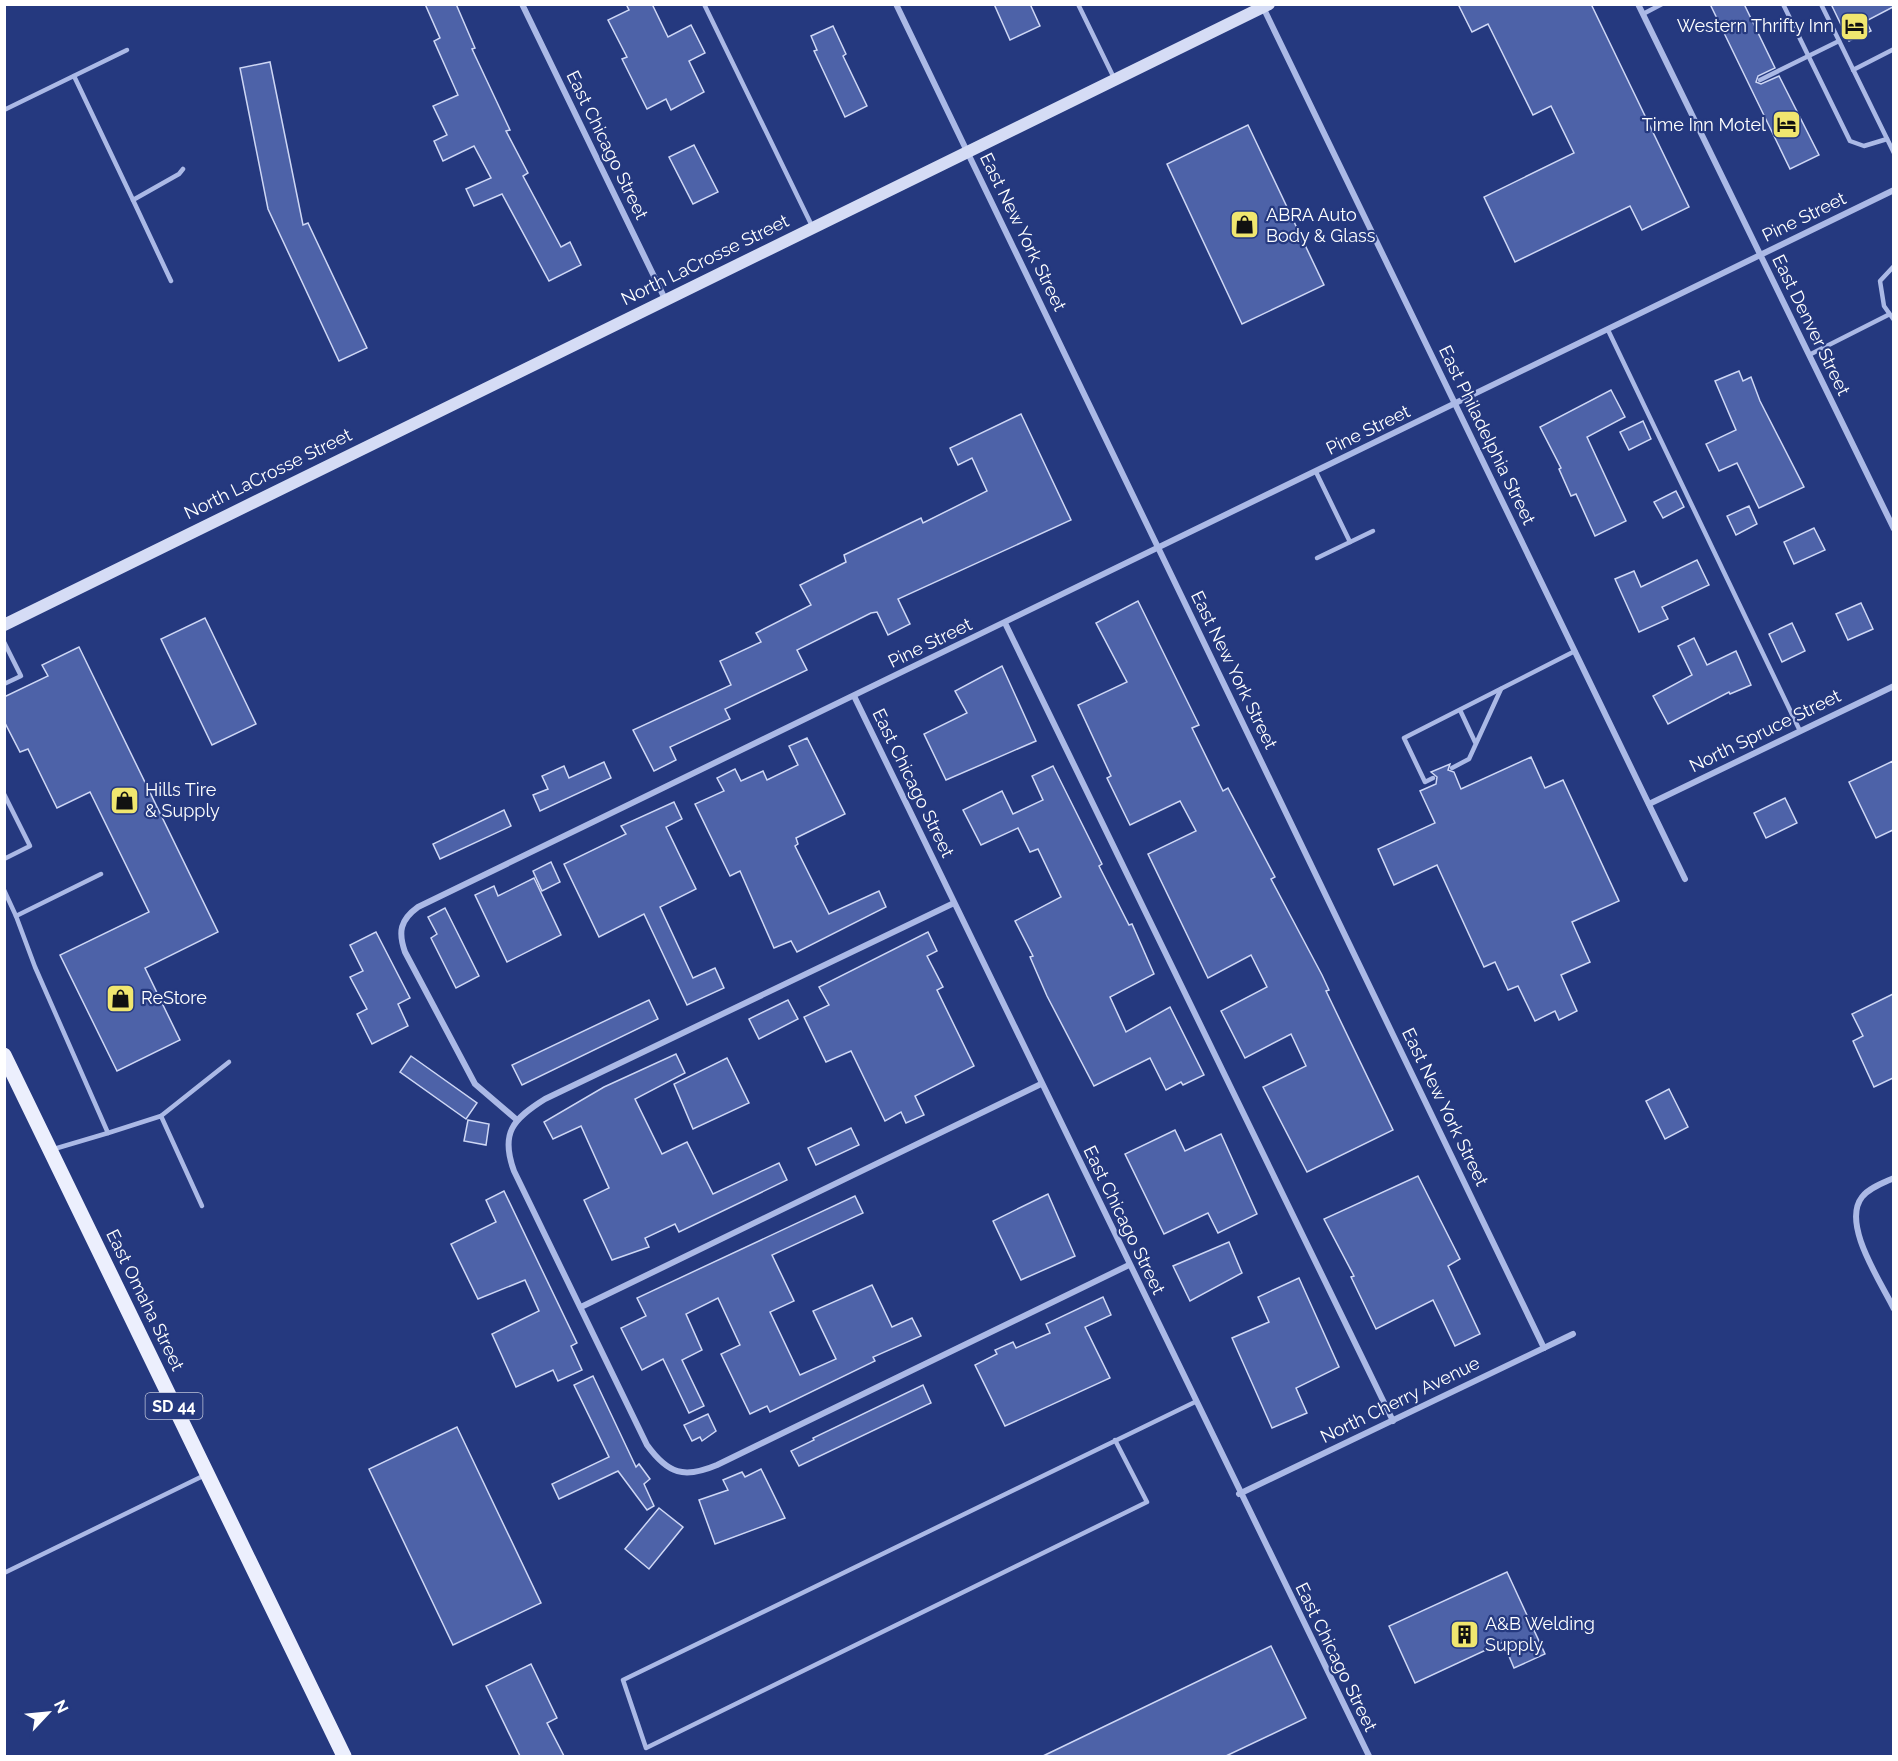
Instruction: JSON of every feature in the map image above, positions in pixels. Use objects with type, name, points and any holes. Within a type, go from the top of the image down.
[{"type":"main road","name":"North LaCrosse Street","points":[[4,625],[156,548],[1264,5]]},
{"type":"main road","name":"East Omaha Street","points":[[4,1055],[344,1756]]},
{"type":"street","name":"East Chicago Street","points":[[522,4],[665,300]]},
{"type":"street","name":"East New York Street","points":[[896,4],[1544,1348]]},
{"type":"street","name":"East Denver Street","points":[[1638,4],[1893,529]]},
{"type":"street","name":"East Philadelphia Street","points":[[1264,5],[1685,879]]},
{"type":"street","name":"Pine Street","points":[[517,1120],[485,1095],[465,1068],[400,939],[401,925],[407,915],[429,902],[1893,190]]},
{"type":"street","points":[[1005,623],[1393,1420]]},
{"type":"street","name":"North Spruce Street","points":[[1649,804],[1893,686]]},
{"type":"street","name":"East Chicago Street","points":[[854,696],[1239,1494],[1369,1756]]},
{"type":"street","points":[[954,903],[545,1099],[517,1120],[508,1138],[508,1155],[580,1307],[647,1445],[667,1467],[690,1473],[717,1465],[1129,1265]]},
{"type":"street","points":[[580,1307],[1041,1084]]},
{"type":"street","points":[[1893,1178],[1863,1196],[1855,1208],[1855,1222],[1860,1239],[1893,1309]]},
{"type":"street","name":"North Cherry Avenue","points":[[1239,1494],[1573,1334]]},
{"type":"lane","points":[[704,4],[812,227]]},
{"type":"lane","points":[[1078,4],[1114,80]]},
{"type":"lane","points":[[1643,14],[1662,4]]},
{"type":"lane","points":[[1783,4],[1850,141],[1864,146],[1887,139]]},
{"type":"lane","points":[[1821,4],[1893,153]]},
{"type":"lane","points":[[1760,80],[1839,41]]},
{"type":"lane","points":[[1853,70],[1893,49]]},
{"type":"lane","points":[[4,110],[127,50]]},
{"type":"lane","points":[[74,76],[171,280]]},
{"type":"lane","points":[[133,200],[179,174],[183,169]]},
{"type":"lane","points":[[1893,266],[1880,281],[1888,315],[1893,320]]},
{"type":"lane","points":[[1809,354],[1888,315]]},
{"type":"lane","points":[[1608,330],[1800,731]]},
{"type":"lane","points":[[1316,472],[1350,543]]},
{"type":"lane","points":[[1317,558],[1373,531]]},
{"type":"lane","points":[[4,642],[21,676],[4,684]]},
{"type":"lane","points":[[1433,778],[1425,782],[1404,738],[1575,651]]},
{"type":"lane","points":[[1452,768],[1469,759],[1502,688]]},
{"type":"lane","points":[[1460,710],[1475,742]]},
{"type":"lane","points":[[4,794],[30,846],[4,859]]},
{"type":"lane","points":[[16,916],[101,874]]},
{"type":"lane","points":[[4,890],[108,1133]]},
{"type":"lane","points":[[50,1149],[161,1116],[229,1062]]},
{"type":"lane","points":[[161,1116],[202,1206]]},
{"type":"lane","points":[[1115,1440],[1147,1502],[646,1748],[623,1680],[1115,1440],[1195,1402]]},
{"type":"lane","points":[[4,1573],[207,1474]]},
{"type":"building","points":[[425,4],[456,4],[475,48],[472,49],[510,130],[506,131],[528,173],[523,176],[561,247],[570,242],[581,265],[549,281],[502,194],[474,206],[466,189],[491,178],[474,146],[443,161],[434,141],[447,135],[433,106],[458,95],[434,41],[440,38]]},
{"type":"building","points":[[626,4],[652,4],[668,37],[691,25],[705,53],[689,61],[704,92],[671,110],[666,99],[647,109],[622,59],[627,57],[608,20],[629,10]]},
{"type":"building","points":[[994,4],[1030,4],[1040,26],[1010,40]]},
{"type":"building","points":[[1458,4],[1591,4],[1689,207],[1642,230],[1630,206],[1515,262],[1484,197],[1574,153],[1551,106],[1533,115],[1488,24],[1472,32]]},
{"type":"building","points":[[1710,4],[1744,4],[1775,68],[1758,76],[1756,82],[1761,84],[1779,76],[1819,155],[1790,169]]},
{"type":"building","name":"Western Thrifty Inn","points":[[1831,4],[1893,4],[1893,7],[1866,21],[1871,31],[1849,41]]},
{"type":"building","points":[[833,26],[846,54],[843,56],[867,106],[845,117],[814,51],[817,50],[811,36]]},
{"type":"building","points":[[270,62],[303,225],[308,223],[367,348],[339,361],[268,209],[240,68]]},
{"type":"building","name":"ABRA Auto Body & Glass","points":[[1248,125],[1324,285],[1242,324],[1167,164]]},
{"type":"building","points":[[694,145],[718,192],[693,204],[669,157]]},
{"type":"building","points":[[1739,371],[1743,381],[1751,377],[1760,401],[1804,487],[1759,508],[1737,463],[1719,471],[1706,444],[1736,430],[1715,381]]},
{"type":"building","points":[[1611,390],[1625,417],[1587,437],[1626,521],[1595,536],[1576,494],[1571,496],[1559,469],[1561,468],[1540,427]]},
{"type":"building","points":[[1021,414],[1071,520],[898,599],[910,624],[888,635],[877,612],[797,650],[807,670],[725,709],[730,719],[670,747],[676,760],[654,771],[633,730],[731,685],[720,661],[761,642],[756,633],[811,605],[800,585],[846,562],[844,555],[921,518],[923,523],[987,491],[972,458],[958,465],[950,448]]},
{"type":"building","points":[[1643,421],[1651,439],[1629,450],[1620,432]]},
{"type":"building","points":[[1676,491],[1684,507],[1663,518],[1654,502]]},
{"type":"building","points":[[1749,506],[1757,524],[1736,535],[1727,516]]},
{"type":"building","points":[[1814,528],[1825,550],[1794,564],[1784,542]]},
{"type":"building","points":[[1697,560],[1709,585],[1662,607],[1668,619],[1639,632],[1615,579],[1634,571],[1641,587]]},
{"type":"building","points":[[1138,601],[1199,725],[1192,728],[1223,791],[1228,788],[1275,877],[1271,879],[1322,975],[1329,990],[1326,991],[1393,1130],[1307,1172],[1263,1087],[1306,1066],[1291,1034],[1245,1058],[1221,1011],[1267,987],[1251,955],[1208,978],[1148,854],[1196,831],[1180,801],[1130,825],[1107,778],[1111,776],[1078,705],[1127,682],[1096,623]]},
{"type":"building","points":[[1861,603],[1873,629],[1848,640],[1836,614]]},
{"type":"building","points":[[205,618],[256,724],[212,745],[161,639]]},
{"type":"building","points":[[1792,623],[1805,651],[1782,662],[1769,634]]},
{"type":"building","points":[[1694,638],[1707,665],[1736,651],[1751,685],[1730,694],[1729,692],[1668,724],[1653,696],[1692,675],[1678,646]]},
{"type":"building","name":"Hills Tire & Supply","points":[[79,647],[218,932],[145,968],[180,1040],[117,1071],[60,955],[149,912],[90,792],[57,808],[28,749],[20,752],[4,721],[4,697],[48,676],[42,665]]},
{"type":"building","points":[[1002,666],[1036,741],[946,780],[924,734],[967,713],[955,691]]},
{"type":"building","points":[[807,738],[845,814],[796,838],[798,844],[795,846],[829,914],[879,891],[886,907],[797,952],[791,941],[774,948],[740,871],[730,876],[695,804],[724,791],[717,778],[735,769],[741,781],[763,771],[767,780],[798,765],[789,746]]},
{"type":"building","points":[[1531,757],[1545,788],[1563,780],[1619,901],[1572,922],[1590,962],[1561,975],[1577,1011],[1559,1020],[1555,1011],[1535,1021],[1518,986],[1508,990],[1495,962],[1484,967],[1437,865],[1394,885],[1378,849],[1435,823],[1420,791],[1436,784],[1437,777],[1431,772],[1450,764],[1448,770],[1454,772],[1461,789]]},
{"type":"building","points":[[1893,761],[1893,830],[1876,838],[1849,782]]},
{"type":"building","points":[[604,762],[611,778],[540,811],[533,795],[548,789],[542,776],[564,766],[569,778]]},
{"type":"building","points":[[1053,766],[1102,864],[1099,866],[1129,925],[1132,924],[1154,974],[1110,997],[1126,1032],[1170,1007],[1204,1075],[1183,1085],[1181,1082],[1166,1090],[1150,1058],[1094,1086],[1047,996],[1030,957],[1033,956],[1015,921],[1061,897],[1038,849],[1030,852],[1018,828],[981,845],[963,810],[1002,791],[1013,814],[1043,800],[1032,776]]},
{"type":"building","points":[[1785,798],[1797,823],[1766,838],[1754,813]]},
{"type":"building","points":[[674,802],[682,819],[666,827],[696,889],[660,907],[693,978],[715,968],[724,988],[687,1005],[644,914],[599,937],[564,864],[626,834],[621,826]]},
{"type":"building","points":[[504,810],[511,826],[440,859],[433,844]]},
{"type":"building","points":[[551,862],[560,882],[542,891],[533,871]]},
{"type":"building","points":[[534,878],[561,935],[507,962],[475,895],[494,886],[498,896]]},
{"type":"building","points":[[445,908],[479,976],[456,988],[431,938],[437,934],[428,917]]},
{"type":"building","points":[[376,932],[410,998],[398,1004],[408,1026],[372,1044],[357,1014],[367,1009],[350,977],[363,971],[350,945]]},
{"type":"building","points":[[928,932],[937,951],[927,956],[943,987],[937,990],[974,1066],[915,1096],[924,1115],[906,1123],[901,1112],[885,1121],[851,1051],[826,1062],[804,1017],[829,1005],[819,987]]},
{"type":"building","points":[[1893,994],[1893,1078],[1874,1087],[1853,1041],[1863,1036],[1852,1014]]},
{"type":"building","points":[[649,1000],[658,1019],[522,1085],[512,1065]]},
{"type":"building","points":[[788,1000],[798,1019],[759,1039],[749,1019]]},
{"type":"building","points":[[676,1054],[685,1073],[635,1099],[662,1154],[687,1142],[713,1194],[779,1163],[787,1180],[679,1232],[675,1224],[645,1238],[649,1247],[612,1260],[584,1200],[609,1188],[581,1126],[553,1139],[544,1122],[604,1087]]},
{"type":"building","points":[[411,1056],[477,1103],[466,1119],[400,1072]]},
{"type":"building","points":[[727,1058],[749,1103],[693,1129],[674,1084]]},
{"type":"building","points":[[1669,1089],[1688,1127],[1665,1139],[1646,1101]]},
{"type":"building","points":[[468,1120],[489,1124],[486,1145],[464,1141]]},
{"type":"building","points":[[851,1128],[859,1145],[816,1165],[808,1148]]},
{"type":"building","points":[[1175,1130],[1185,1151],[1221,1134],[1257,1214],[1218,1233],[1208,1213],[1164,1234],[1125,1154]]},
{"type":"building","points":[[1418,1176],[1460,1259],[1448,1266],[1480,1334],[1455,1346],[1433,1300],[1376,1329],[1351,1277],[1354,1276],[1324,1219]]},
{"type":"building","points":[[504,1191],[577,1343],[571,1346],[582,1370],[558,1381],[553,1370],[516,1387],[492,1334],[539,1311],[525,1280],[478,1299],[451,1244],[496,1222],[486,1200]]},
{"type":"building","points":[[1048,1194],[1075,1256],[1021,1280],[993,1221]]},
{"type":"building","points":[[855,1196],[863,1213],[772,1255],[794,1301],[770,1312],[800,1375],[836,1359],[813,1311],[872,1285],[892,1327],[912,1318],[921,1336],[873,1357],[875,1361],[770,1412],[767,1406],[750,1414],[721,1354],[740,1345],[718,1298],[686,1314],[702,1350],[682,1360],[704,1406],[689,1413],[663,1359],[642,1370],[621,1328],[646,1316],[637,1298]]},
{"type":"building","points":[[1229,1242],[1242,1273],[1190,1301],[1173,1266]]},
{"type":"building","points":[[1299,1278],[1339,1367],[1296,1388],[1307,1413],[1272,1428],[1232,1338],[1269,1322],[1258,1297]]},
{"type":"building","points":[[1103,1297],[1111,1315],[1085,1327],[1110,1378],[1005,1426],[975,1365],[997,1354],[995,1350],[1013,1342],[1016,1348],[1050,1333],[1046,1324]]},
{"type":"building","points":[[593,1376],[636,1467],[639,1464],[650,1479],[644,1484],[654,1506],[647,1510],[618,1471],[559,1499],[552,1484],[609,1457],[574,1385]]},
{"type":"building","points":[[923,1385],[931,1403],[799,1466],[791,1451]]},
{"type":"building","points":[[708,1414],[716,1431],[702,1441],[700,1437],[692,1441],[684,1425]]},
{"type":"building","points":[[457,1427],[541,1603],[453,1645],[369,1469]]},
{"type":"building","points":[[761,1469],[785,1518],[715,1544],[699,1500],[728,1490],[723,1480],[742,1472],[745,1477]]},
{"type":"building","points":[[659,1508],[683,1527],[649,1569],[625,1549]]},
{"type":"building","name":"A&B Welding Supply","points":[[1507,1572],[1545,1654],[1514,1668],[1503,1642],[1415,1683],[1389,1626]]},
{"type":"building","points":[[1271,1646],[1306,1718],[1226,1756],[1043,1756]]},
{"type":"building","points":[[531,1664],[557,1718],[547,1723],[564,1756],[520,1756],[486,1686]]},
{"type":"place","name":"Western Thrifty Inn","points":[[1855,26]]},
{"type":"place","name":"Time Inn Motel","points":[[1787,125]]},
{"type":"place","name":"ABRA Auto Body & Glass","points":[[1245,225]]},
{"type":"place","name":"Hills Tire & Supply","points":[[124,800]]},
{"type":"place","name":"ReStore","points":[[120,998]]},
{"type":"place","name":"A&B Welding Supply","points":[[1464,1634]]}]
